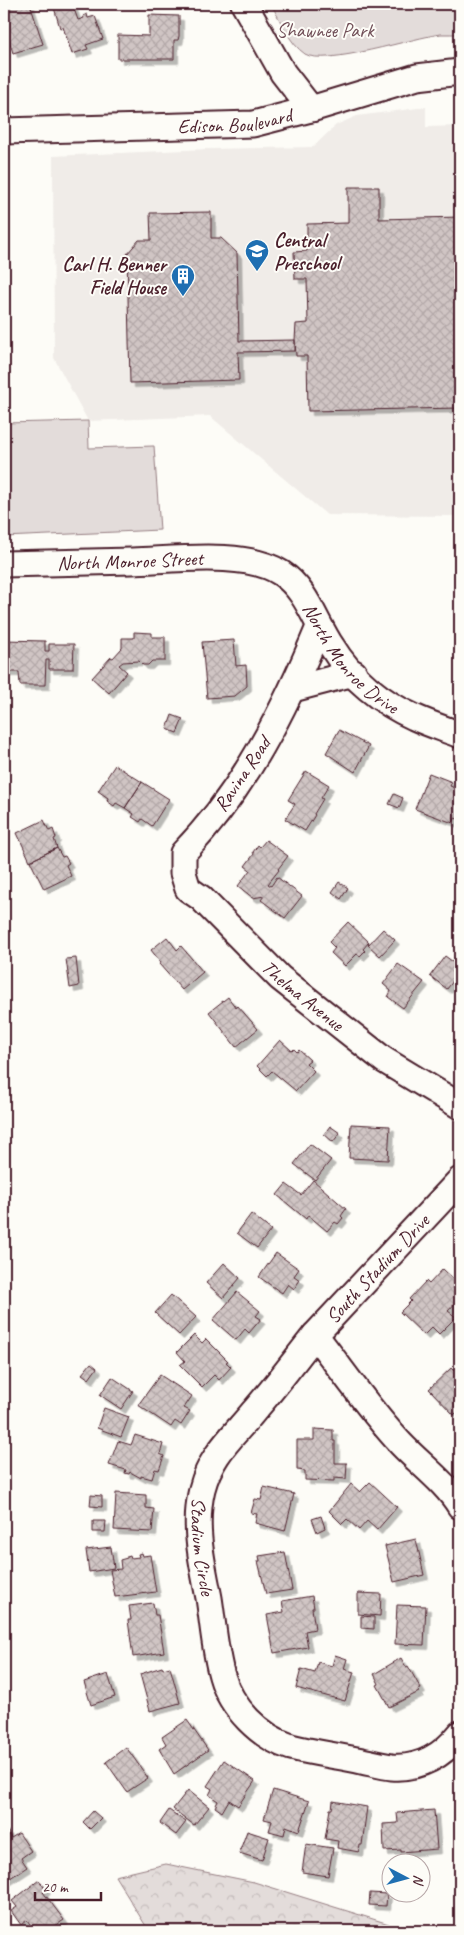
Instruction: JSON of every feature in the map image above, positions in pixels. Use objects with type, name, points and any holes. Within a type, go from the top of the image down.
[{"type":"street","points":[[244,4],[283,73],[311,109]]},
{"type":"street","name":"Edison Boulevard","points":[[4,131],[253,124],[311,109],[417,77],[460,72]]},
{"type":"street","name":"North Monroe Street","points":[[4,564],[219,559],[257,562]]},
{"type":"street","name":"North Monroe Drive","points":[[257,562],[279,571],[297,586],[307,600],[319,627],[333,649],[354,673],[388,703],[414,717],[460,735]]},
{"type":"street","name":"Ravina Road","points":[[183,853],[229,799],[263,745],[293,689],[319,627]]},
{"type":"street","points":[[293,689],[354,673]]},
{"type":"street","name":"Thelma Avenue","points":[[183,853],[183,874],[188,889],[202,898],[280,978],[384,1060],[460,1106]]},
{"type":"street","name":"South Stadium Drive","points":[[316,1335],[460,1180]]},
{"type":"street","points":[[316,1335],[401,1444],[453,1495],[460,1506]]},
{"type":"street","name":"Stadium Circle","points":[[316,1335],[253,1412],[224,1444],[211,1466],[202,1488],[198,1512],[199,1540],[222,1677],[233,1701],[249,1720],[268,1736],[291,1746],[392,1767],[414,1766],[434,1758],[450,1746],[460,1734]]},
{"type":"shaded area","name":"Central Preschool","points":[[426,107],[426,127],[460,126],[460,516],[327,515],[210,416],[88,421],[54,358],[53,156],[208,149],[313,147],[336,125],[357,116]]},
{"type":"green space","name":"Shawnee Park","points":[[271,4],[460,4],[460,34],[441,34],[350,54],[316,57],[305,54],[294,44]]},
{"type":"green space","points":[[88,421],[89,448],[154,446],[160,530],[4,537],[4,423]]},
{"type":"green space","points":[[166,1864],[254,1882],[389,1924],[386,1931],[149,1931],[115,1876]]},
{"type":"building","points":[[30,4],[43,44],[13,53],[4,24],[4,5]]},
{"type":"building","points":[[53,4],[70,4],[71,7],[73,6],[78,20],[84,18],[83,16],[87,14],[88,18],[95,16],[103,39],[86,45],[88,49],[72,54],[63,27],[60,28]]},
{"type":"building","points":[[149,15],[179,16],[179,36],[178,40],[174,40],[174,59],[118,59],[118,35],[149,36]]},
{"type":"building","points":[[348,187],[379,187],[379,219],[460,217],[460,408],[308,411],[307,356],[296,356],[295,340],[296,324],[308,323],[307,279],[295,279],[294,252],[307,251],[307,224],[348,223]]},
{"type":"building","name":"Carl H. Benner Field House","points":[[211,212],[211,238],[221,238],[237,253],[239,341],[295,340],[295,351],[238,352],[239,380],[130,383],[127,254],[139,240],[151,240],[150,213]]},
{"type":"building","points":[[134,632],[152,633],[152,637],[165,637],[165,661],[152,661],[148,665],[143,665],[139,661],[123,662],[119,665],[127,672],[109,693],[92,678],[122,648],[122,638],[134,638]]},
{"type":"building","points":[[4,640],[45,641],[45,651],[49,651],[49,644],[74,644],[73,669],[49,669],[49,660],[46,660],[45,685],[20,685],[19,672],[4,672]]},
{"type":"building","points":[[234,640],[236,666],[246,665],[247,686],[235,696],[207,698],[202,642]]},
{"type":"building","points":[[172,715],[183,719],[177,733],[167,729]]},
{"type":"building","points":[[339,730],[369,746],[355,772],[326,753]]},
{"type":"building","points":[[115,765],[142,782],[125,808],[116,803],[114,806],[107,801],[108,798],[98,791]]},
{"type":"building","points":[[306,771],[329,785],[305,831],[285,819],[295,804],[288,800]]},
{"type":"building","points":[[429,773],[452,782],[450,786],[460,790],[460,820],[455,818],[453,823],[415,809]]},
{"type":"building","points":[[142,782],[169,799],[152,826],[142,819],[140,822],[132,817],[134,814],[125,808]]},
{"type":"building","points":[[394,794],[403,798],[399,808],[389,804]]},
{"type":"building","points":[[44,820],[49,831],[53,829],[57,848],[30,861],[17,833]]},
{"type":"building","points":[[266,840],[288,856],[268,884],[271,886],[277,877],[302,896],[285,918],[261,900],[264,896],[253,898],[238,886],[250,870],[245,866],[254,854],[253,852],[258,845],[260,847]]},
{"type":"building","points":[[57,848],[62,857],[65,856],[69,863],[66,865],[71,876],[44,889],[30,861]]},
{"type":"building","points":[[339,882],[348,888],[341,899],[332,892]]},
{"type":"building","points":[[348,922],[369,942],[363,949],[365,951],[360,956],[357,954],[345,966],[331,953],[335,948],[329,942]]},
{"type":"building","points":[[383,929],[395,940],[380,956],[368,945]]},
{"type":"building","points":[[167,937],[177,950],[181,946],[203,972],[182,990],[159,964],[161,963],[151,950]]},
{"type":"building","points":[[445,956],[460,967],[460,972],[447,989],[430,976]]},
{"type":"building","points":[[76,958],[79,986],[70,988],[66,959]]},
{"type":"building","points":[[398,964],[424,982],[403,1008],[388,997],[391,991],[383,984]]},
{"type":"building","points":[[228,997],[236,1008],[238,1006],[258,1029],[236,1047],[209,1012]]},
{"type":"building","points":[[460,1033],[460,1045],[455,1042]]},
{"type":"building","points":[[280,1040],[292,1051],[294,1049],[297,1052],[299,1050],[310,1060],[306,1063],[314,1071],[296,1091],[272,1071],[267,1076],[257,1066]]},
{"type":"building","points":[[351,1124],[390,1126],[388,1160],[349,1158]]},
{"type":"building","points":[[330,1126],[340,1133],[333,1142],[324,1134]]},
{"type":"building","points":[[310,1144],[331,1160],[315,1180],[294,1164]]},
{"type":"building","points":[[313,1180],[346,1209],[341,1216],[343,1218],[338,1224],[335,1222],[327,1231],[308,1215],[306,1219],[277,1195],[286,1184],[301,1195]]},
{"type":"building","points":[[251,1214],[271,1230],[257,1248],[237,1233]]},
{"type":"building","points":[[276,1253],[299,1269],[294,1276],[300,1280],[294,1289],[288,1284],[282,1293],[259,1277]]},
{"type":"building","points":[[224,1263],[240,1278],[223,1298],[206,1283]]},
{"type":"building","points":[[443,1269],[460,1285],[460,1298],[448,1311],[456,1317],[439,1334],[432,1327],[424,1335],[400,1312],[426,1281],[429,1284]]},
{"type":"building","points":[[237,1292],[260,1311],[256,1316],[261,1319],[249,1333],[245,1329],[236,1340],[213,1320]]},
{"type":"building","points":[[171,1295],[196,1317],[179,1335],[155,1313]]},
{"type":"building","points":[[194,1335],[202,1343],[206,1339],[228,1361],[226,1362],[231,1367],[219,1380],[214,1375],[202,1387],[180,1365],[185,1361],[177,1352]]},
{"type":"building","points":[[91,1363],[97,1368],[89,1379],[82,1374]]},
{"type":"building","points":[[451,1368],[460,1374],[460,1409],[454,1415],[429,1389]]},
{"type":"building","points":[[160,1375],[192,1396],[184,1408],[190,1411],[181,1425],[175,1421],[171,1427],[138,1405]]},
{"type":"building","points":[[112,1377],[133,1391],[121,1409],[100,1395]]},
{"type":"building","points":[[104,1408],[129,1417],[121,1437],[97,1428]]},
{"type":"building","points":[[314,1429],[333,1430],[335,1463],[347,1463],[346,1479],[334,1478],[334,1481],[305,1480],[305,1471],[297,1470],[297,1440],[314,1440]]},
{"type":"building","points":[[135,1435],[163,1444],[160,1454],[164,1456],[159,1470],[155,1469],[152,1479],[141,1476],[141,1478],[130,1472],[129,1474],[125,1473],[126,1470],[109,1465],[118,1441],[131,1445]]},
{"type":"building","points":[[370,1482],[397,1507],[377,1530],[367,1521],[359,1530],[347,1519],[342,1524],[329,1511],[351,1484],[360,1492]]},
{"type":"building","points":[[264,1487],[294,1494],[285,1531],[255,1523],[257,1514],[251,1513],[255,1499],[261,1500]]},
{"type":"building","points":[[116,1493],[146,1495],[146,1508],[154,1509],[152,1532],[114,1530]]},
{"type":"building","points":[[91,1495],[102,1496],[102,1507],[90,1506]]},
{"type":"building","points":[[321,1516],[325,1528],[317,1532],[312,1519]]},
{"type":"building","points":[[93,1521],[106,1521],[105,1532],[93,1532]]},
{"type":"building","points":[[416,1539],[424,1575],[394,1582],[385,1546]]},
{"type":"building","points":[[111,1547],[114,1568],[89,1572],[86,1550]]},
{"type":"building","points":[[285,1552],[292,1590],[266,1594],[258,1561],[260,1561],[259,1556]]},
{"type":"building","points":[[142,1553],[143,1556],[150,1555],[156,1592],[115,1597],[110,1570],[121,1569],[120,1560],[127,1558],[127,1556],[130,1555],[131,1558],[139,1557],[138,1554]]},
{"type":"building","points":[[358,1593],[381,1594],[380,1616],[358,1614]]},
{"type":"building","points":[[312,1596],[315,1629],[305,1631],[308,1647],[274,1653],[267,1615],[284,1612],[282,1601]]},
{"type":"building","points":[[153,1603],[155,1615],[158,1615],[164,1652],[133,1657],[128,1620],[131,1620],[129,1606]]},
{"type":"building","points":[[397,1605],[426,1606],[424,1645],[395,1644]]},
{"type":"building","points":[[361,1616],[374,1617],[374,1629],[361,1628]]},
{"type":"building","points":[[335,1655],[347,1659],[344,1669],[354,1672],[345,1701],[296,1688],[301,1669],[315,1673],[318,1662],[332,1666]]},
{"type":"building","points":[[401,1658],[406,1667],[408,1666],[421,1689],[418,1690],[419,1692],[389,1707],[377,1685],[379,1684],[374,1674]]},
{"type":"building","points":[[162,1667],[163,1669],[170,1667],[180,1703],[150,1711],[140,1674]]},
{"type":"building","points":[[108,1674],[115,1697],[91,1705],[84,1682]]},
{"type":"building","points":[[187,1720],[208,1750],[174,1774],[159,1749],[166,1744],[162,1737]]},
{"type":"building","points":[[126,1747],[148,1778],[127,1792],[106,1762]]},
{"type":"building","points":[[224,1760],[255,1781],[238,1806],[229,1800],[222,1812],[215,1807],[218,1801],[209,1795],[212,1789],[207,1786]]},
{"type":"building","points":[[188,1790],[209,1807],[194,1825],[173,1809]]},
{"type":"building","points":[[273,1790],[309,1801],[299,1831],[286,1826],[284,1835],[269,1831],[272,1821],[264,1819]]},
{"type":"building","points":[[333,1801],[367,1807],[362,1845],[360,1845],[359,1852],[337,1848],[338,1841],[325,1839]]},
{"type":"building","points":[[169,1810],[186,1822],[176,1835],[160,1823]]},
{"type":"building","points":[[434,1810],[437,1849],[401,1852],[401,1850],[384,1851],[383,1824],[398,1823],[397,1813]]},
{"type":"building","points":[[93,1811],[101,1818],[90,1829],[83,1822]]},
{"type":"building","points":[[7,1830],[11,1838],[19,1833],[31,1851],[21,1858],[27,1867],[4,1882],[4,1832]]},
{"type":"building","points":[[247,1831],[269,1838],[262,1860],[239,1853]]},
{"type":"building","points":[[306,1844],[333,1848],[328,1876],[302,1872]]},
{"type":"building","points":[[39,1880],[46,1890],[43,1892],[64,1920],[55,1926],[58,1929],[54,1931],[35,1931],[27,1920],[21,1925],[11,1911],[17,1907],[12,1901]]},
{"type":"building","points":[[370,1893],[382,1894],[382,1902],[386,1902],[386,1906],[369,1905]]},
{"type":"place","name":"Central Preschool","points":[[257,272]]},
{"type":"place","name":"Carl H. Benner Field House","points":[[183,297]]}]
